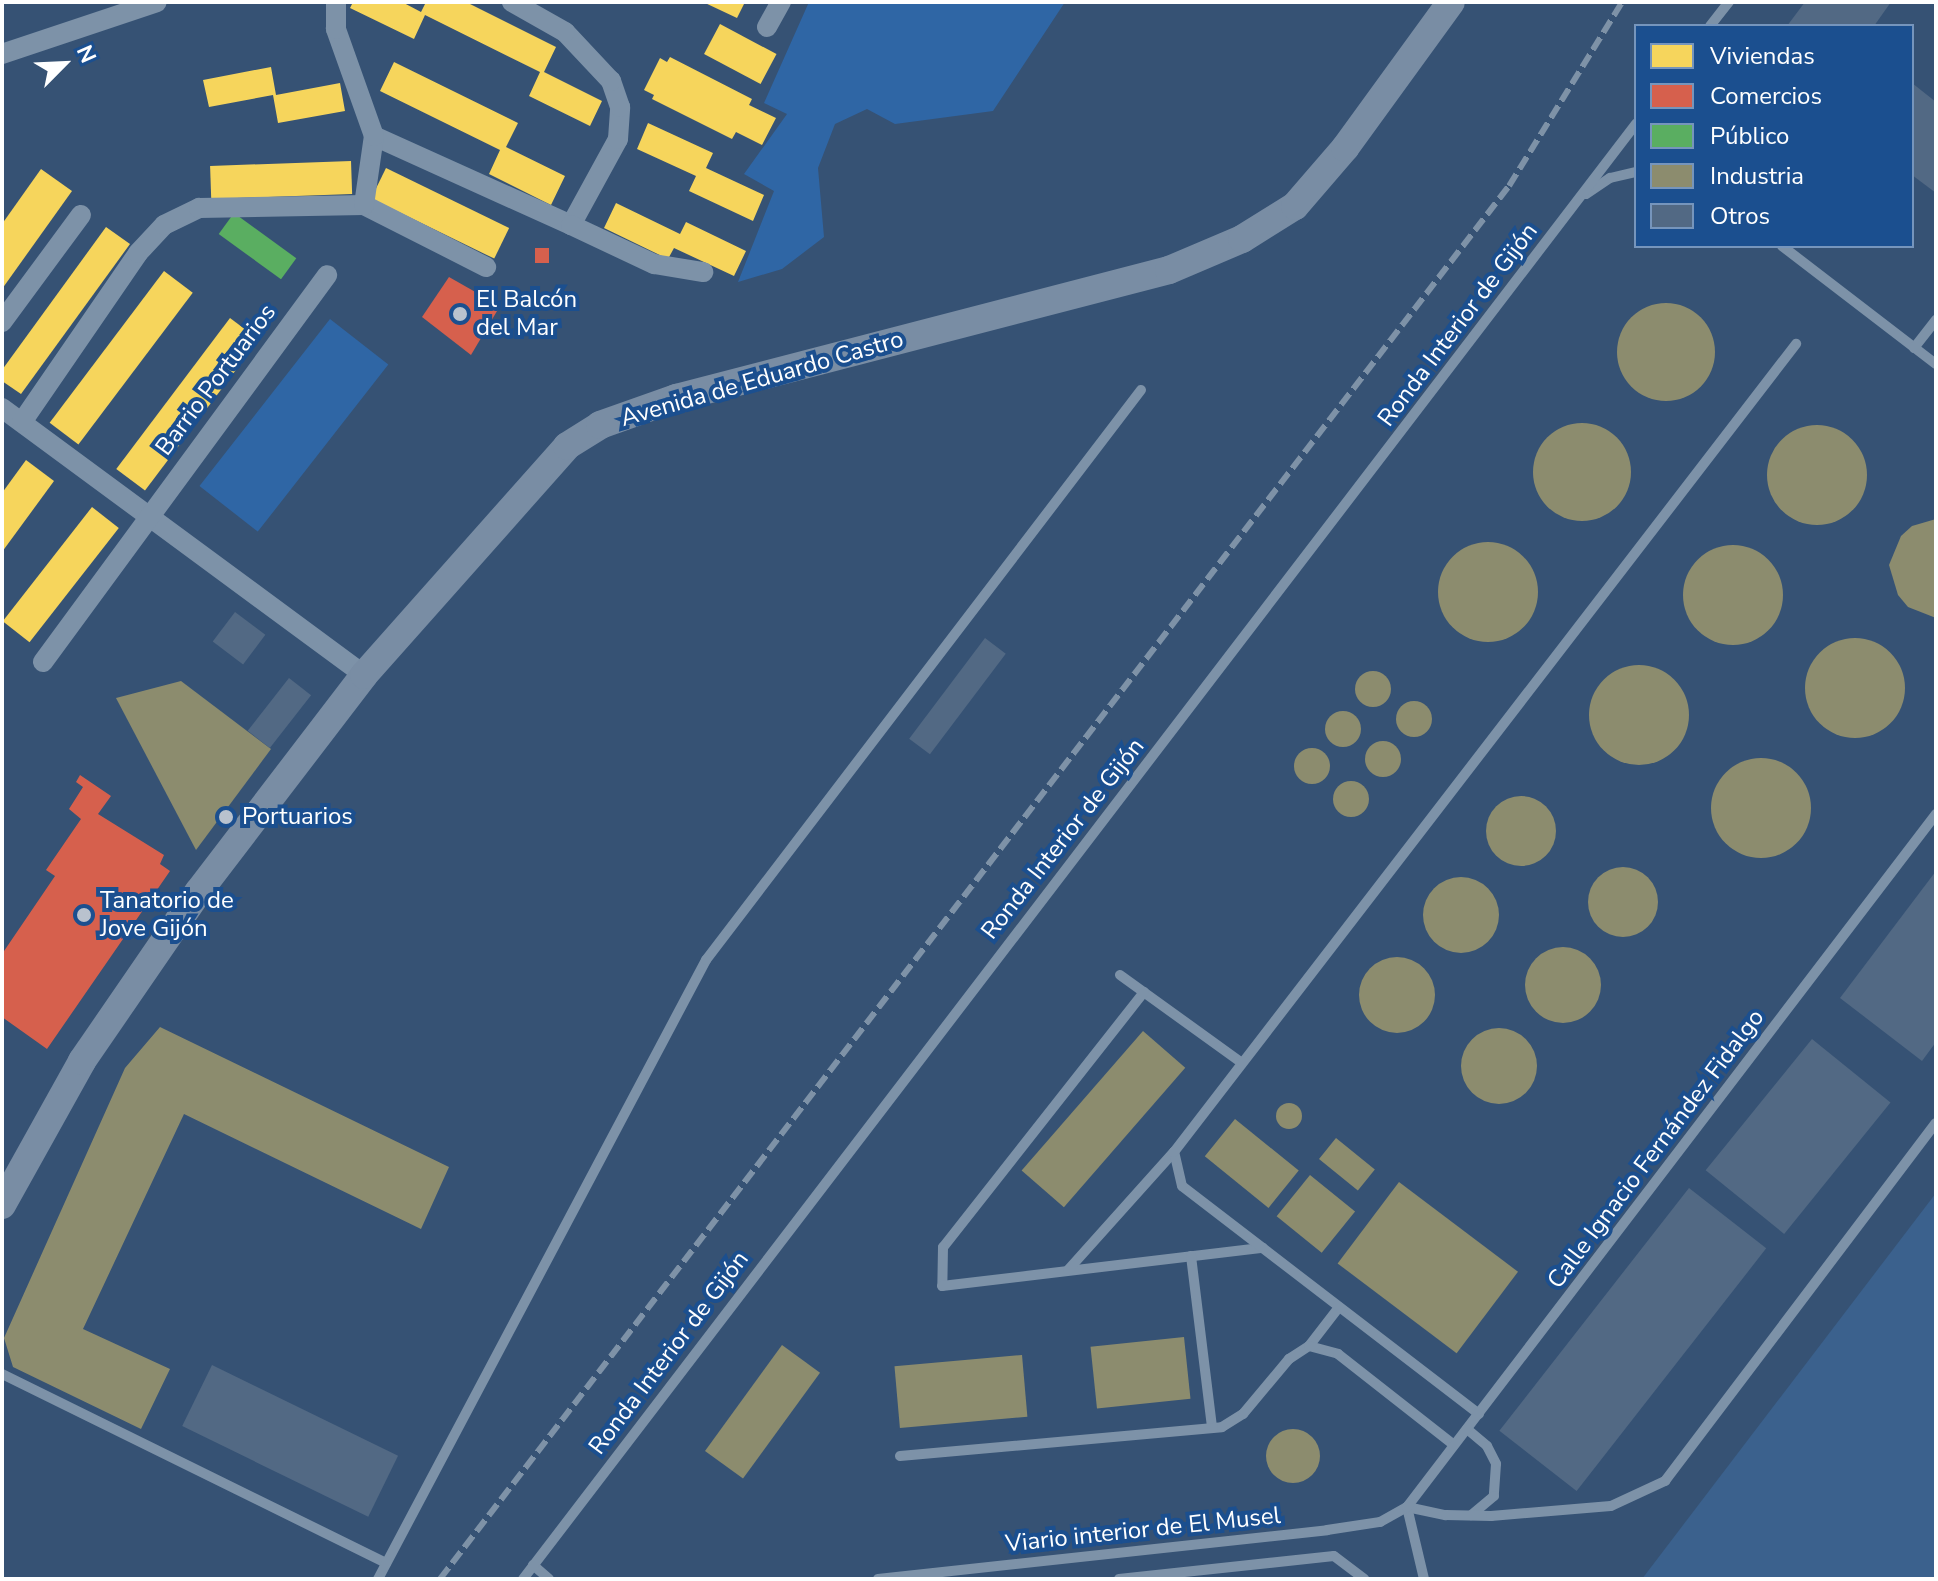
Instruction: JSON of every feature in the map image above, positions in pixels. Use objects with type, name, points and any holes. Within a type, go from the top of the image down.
[{"type":"street","points":[[2,54],[157,2]]},
{"type":"street","points":[[336,2],[336,29],[374,136],[364,205]]},
{"type":"street","points":[[512,2],[565,32],[611,81],[620,107],[618,139],[571,225]]},
{"type":"street","points":[[767,27],[781,2]]},
{"type":"street","name":"Avenida de Eduardo Castro","points":[[2,1205],[126,992],[297,761],[364,675],[538,474],[567,446],[600,425],[676,398],[1169,270],[1242,239],[1295,206],[1345,148],[1451,2]]},
{"type":"street","points":[[374,136],[654,264],[703,272]]},
{"type":"street","points":[[22,422],[138,253],[164,225],[199,208],[364,205],[486,267]]},
{"type":"street","points":[[2,322],[81,215]]},
{"type":"street","name":"Barrio Portuarios","points":[[43,662],[327,275]]},
{"type":"street","points":[[2,408],[364,675]]},
{"type":"lane","points":[[1712,24],[1729,2]]},
{"type":"lane","name":"Ronda Interior de Gijón","points":[[523,1579],[1634,129]]},
{"type":"lane","points":[[1578,200],[1610,178],[1634,172]]},
{"type":"lane","points":[[1785,248],[1936,364]]},
{"type":"lane","points":[[1914,348],[1936,320]]},
{"type":"lane","points":[[1068,1270],[1174,1152],[1796,344]]},
{"type":"lane","points":[[378,1579],[706,960],[1141,390]]},
{"type":"lane","name":"Calle Ignacio Fernández Fidalgo","points":[[1407,1507],[1936,814]]},
{"type":"lane","points":[[1120,975],[1242,1063]]},
{"type":"lane","points":[[1144,992],[943,1247],[942,1286],[1263,1248]]},
{"type":"lane","points":[[1424,1579],[1407,1507],[1471,1515],[1611,1506],[1665,1481],[1936,1123]]},
{"type":"lane","points":[[1174,1152],[1182,1186],[1479,1414]]},
{"type":"lane","points":[[1191,1256],[1212,1428]]},
{"type":"lane","points":[[900,1456],[1212,1428],[1243,1414],[1289,1359],[1309,1346],[1339,1307]]},
{"type":"lane","points":[[1309,1346],[1338,1354],[1454,1445]]},
{"type":"lane","points":[[2,1374],[386,1563]]},
{"type":"lane","points":[[1467,1429],[1487,1446],[1496,1464],[1494,1496],[1471,1515]]},
{"type":"lane","name":"Viario interior de El Musel","points":[[878,1579],[1327,1530],[1380,1522],[1407,1507]]},
{"type":"lane","points":[[1119,1579],[1334,1556],[1364,1579]]},
{"type":"lane","points":[[533,1565],[549,1579]]},
{"type":"shaded area","points":[[809,2],[1065,2],[993,111],[895,124],[867,109],[835,124],[818,168],[824,237],[782,269],[738,282],[774,191],[744,174],[787,114],[764,103]]},
{"type":"shaded area","points":[[330,319],[388,365],[258,532],[199,486]]},
{"type":"shaded area","points":[[1936,1193],[1936,1579],[1642,1579]]},
{"type":"building: Viviendas","points":[[353,2],[402,2],[421,12],[426,2],[466,2],[556,47],[544,72],[602,101],[590,126],[529,96],[540,72],[425,15],[414,39],[350,8]]},
{"type":"building: Viviendas","points":[[703,2],[745,2],[737,18]]},
{"type":"building: Viviendas","points":[[720,24],[777,54],[761,84],[704,54]]},
{"type":"building: Viviendas","points":[[670,57],[752,99],[749,105],[776,118],[762,145],[736,132],[732,139],[652,99],[654,95],[644,90],[660,58],[667,62]]},
{"type":"building: Viviendas","points":[[394,62],[518,123],[506,147],[565,176],[551,205],[489,174],[500,150],[380,91]]},
{"type":"building: Viviendas","points":[[271,67],[276,95],[340,83],[345,111],[278,123],[273,95],[209,107],[203,80]]},
{"type":"building: Viviendas","points":[[648,123],[713,153],[706,168],[764,195],[753,221],[689,191],[696,176],[637,149]]},
{"type":"building: Viviendas","points":[[351,161],[352,194],[211,199],[210,166]]},
{"type":"building: Viviendas","points":[[386,168],[509,228],[494,259],[371,199]]},
{"type":"building: Viviendas","points":[[41,169],[72,191],[2,289],[2,224]]},
{"type":"building: Viviendas","points":[[616,203],[680,234],[686,222],[746,251],[734,276],[674,248],[668,259],[604,228]]},
{"type":"building: Viviendas","points":[[106,227],[130,244],[21,394],[2,381],[2,370]]},
{"type":"building: Viviendas","points":[[164,271],[193,293],[78,444],[50,423]]},
{"type":"building: Viviendas","points":[[230,318],[259,340],[145,491],[116,469]]},
{"type":"building: Viviendas","points":[[26,460],[54,481],[2,552],[2,493]]},
{"type":"building: Viviendas","points":[[92,507],[119,528],[30,642],[3,621]]},
{"type":"building: Comercios","points":[[535,248],[549,248],[549,263],[535,263]]},
{"type":"building: Comercios","name":"El Balcón del Mar","points":[[449,277],[500,306],[471,355],[422,317]]},
{"type":"building: Comercios","name":"Tanatorio de Jove Gijón","points":[[80,775],[111,796],[98,814],[164,855],[160,864],[170,871],[47,1049],[2,1017],[2,954],[55,876],[46,870],[81,819],[69,809],[83,787],[76,782]]},
{"type":"building: Público","points":[[234,213],[296,258],[281,279],[219,234]]},
{"type":"building: Industria","points":[[1656,303],[1676,303],[1701,317],[1712,333],[1715,352],[1712,371],[1701,387],[1676,401],[1656,401],[1639,393],[1625,379],[1617,362],[1617,342],[1625,325],[1639,311]]},
{"type":"building: Industria","points":[[1572,423],[1592,423],[1617,437],[1628,453],[1631,472],[1628,491],[1617,507],[1592,521],[1572,521],[1555,513],[1541,499],[1533,482],[1533,462],[1541,445],[1555,431]]},
{"type":"building: Industria","points":[[1817,425],[1836,429],[1852,440],[1863,456],[1867,475],[1863,494],[1852,510],[1836,521],[1817,525],[1798,521],[1782,510],[1771,494],[1767,475],[1771,456],[1782,440],[1798,429]]},
{"type":"building: Industria","points":[[1936,519],[1936,618],[1908,607],[1898,595],[1889,565],[1901,536],[1912,526]]},
{"type":"building: Industria","points":[[1488,542],[1507,546],[1523,557],[1534,573],[1538,592],[1534,611],[1523,627],[1507,638],[1488,642],[1469,638],[1453,627],[1442,611],[1438,592],[1442,573],[1453,557],[1469,546]]},
{"type":"building: Industria","points":[[1733,545],[1752,549],[1768,560],[1779,576],[1783,595],[1779,614],[1768,630],[1752,641],[1733,645],[1714,641],[1698,630],[1687,614],[1683,595],[1687,576],[1698,560],[1714,549]]},
{"type":"building: Industria","points":[[1855,638],[1874,642],[1890,653],[1901,669],[1905,688],[1901,707],[1890,723],[1874,734],[1855,738],[1836,734],[1820,723],[1809,707],[1805,688],[1809,669],[1820,653],[1836,642]]},
{"type":"building: Industria","points":[[1639,665],[1658,669],[1674,680],[1685,696],[1689,715],[1685,734],[1674,750],[1658,761],[1639,765],[1620,761],[1604,750],[1593,734],[1589,715],[1593,696],[1604,680],[1620,669]]},
{"type":"building: Industria","points":[[1373,671],[1386,676],[1391,689],[1386,702],[1373,707],[1360,702],[1355,689],[1360,676]]},
{"type":"building: Industria","points":[[181,681],[271,749],[196,850],[116,698]]},
{"type":"building: Industria","points":[[1414,701],[1427,706],[1432,719],[1427,732],[1414,737],[1401,732],[1396,719],[1401,706]]},
{"type":"building: Industria","points":[[1343,711],[1356,716],[1361,729],[1356,742],[1343,747],[1330,742],[1325,729],[1330,716]]},
{"type":"building: Industria","points":[[1383,741],[1396,746],[1401,759],[1396,772],[1383,777],[1370,772],[1365,759],[1370,746]]},
{"type":"building: Industria","points":[[1312,748],[1325,753],[1330,766],[1325,779],[1312,784],[1299,779],[1294,766],[1299,753]]},
{"type":"building: Industria","points":[[1761,758],[1780,762],[1796,773],[1807,789],[1811,808],[1807,827],[1796,843],[1780,854],[1761,858],[1742,854],[1726,843],[1715,827],[1711,808],[1715,789],[1726,773],[1742,762]]},
{"type":"building: Industria","points":[[1351,781],[1364,786],[1369,799],[1364,812],[1351,817],[1338,812],[1333,799],[1338,786]]},
{"type":"building: Industria","points":[[1521,796],[1540,802],[1550,812],[1556,831],[1550,850],[1540,860],[1521,866],[1502,860],[1492,850],[1486,831],[1492,812],[1502,802]]},
{"type":"building: Industria","points":[[1623,867],[1648,877],[1658,902],[1648,927],[1623,937],[1598,927],[1588,902],[1598,877]]},
{"type":"building: Industria","points":[[1454,877],[1468,877],[1482,883],[1493,894],[1499,915],[1496,930],[1488,942],[1468,953],[1454,953],[1440,947],[1429,936],[1423,922],[1423,908],[1429,894],[1440,883]]},
{"type":"building: Industria","points":[[1556,947],[1570,947],[1584,953],[1595,964],[1601,985],[1598,1000],[1590,1012],[1570,1023],[1556,1023],[1542,1017],[1531,1006],[1525,992],[1525,978],[1531,964],[1542,953]]},
{"type":"building: Industria","points":[[1390,957],[1404,957],[1418,963],[1429,974],[1435,995],[1432,1010],[1424,1022],[1404,1033],[1390,1033],[1376,1027],[1365,1016],[1359,1002],[1359,988],[1365,974],[1376,963]]},
{"type":"building: Industria","points":[[160,1027],[449,1167],[421,1229],[184,1114],[83,1329],[170,1369],[141,1429],[13,1367],[4,1338],[125,1068]]},
{"type":"building: Industria","points":[[1492,1028],[1506,1028],[1520,1034],[1531,1045],[1537,1066],[1534,1081],[1526,1093],[1506,1104],[1492,1104],[1478,1098],[1467,1087],[1461,1073],[1461,1059],[1467,1045],[1478,1034]]},
{"type":"building: Industria","points":[[1143,1031],[1185,1068],[1064,1207],[1022,1171]]},
{"type":"building: Industria","points":[[1289,1103],[1298,1107],[1302,1116],[1298,1125],[1289,1129],[1280,1125],[1276,1116],[1280,1107]]},
{"type":"building: Industria","points":[[1235,1119],[1299,1171],[1269,1208],[1205,1156]]},
{"type":"building: Industria","points":[[1336,1138],[1375,1169],[1358,1190],[1319,1159]]},
{"type":"building: Industria","points":[[1310,1175],[1355,1212],[1322,1253],[1277,1216]]},
{"type":"building: Industria","points":[[1399,1182],[1518,1272],[1457,1353],[1338,1263]]},
{"type":"building: Industria","points":[[1184,1337],[1190,1399],[1097,1408],[1091,1347]]},
{"type":"building: Industria","points":[[782,1345],[820,1373],[743,1479],[705,1451]]},
{"type":"building: Industria","points":[[1022,1355],[1027,1417],[900,1428],[894,1366]]},
{"type":"building: Industria","points":[[1293,1429],[1312,1437],[1320,1456],[1312,1475],[1293,1483],[1274,1475],[1266,1456],[1274,1437]]},
{"type":"building: Otros","points":[[1805,2],[1891,2],[1875,24],[1788,24]]},
{"type":"building: Otros","points":[[1914,85],[1936,102],[1936,193],[1914,176]]},
{"type":"building: Otros","points":[[235,612],[265,635],[243,664],[213,642]]},
{"type":"building: Otros","points":[[985,638],[1006,654],[930,754],[909,739]]},
{"type":"building: Otros","points":[[289,678],[311,695],[270,748],[248,731]]},
{"type":"building: Otros","points":[[1936,871],[1936,1042],[1922,1061],[1840,998]]},
{"type":"building: Otros","points":[[1812,1039],[1890,1103],[1784,1234],[1706,1170]]},
{"type":"building: Otros","points":[[1689,1188],[1766,1248],[1577,1491],[1499,1431]]},
{"type":"building: Otros","points":[[212,1365],[398,1456],[368,1517],[182,1426]]},
{"type":"railway","points":[[440,1579],[1509,186],[1622,2]]},
{"type":"place","name":"El Balcón del Mar","points":[[460,314]]},
{"type":"place","name":"Portuarios","points":[[226,817]]},
{"type":"place","name":"Tanatorio de Jove Gijón","points":[[84,915]]}]
